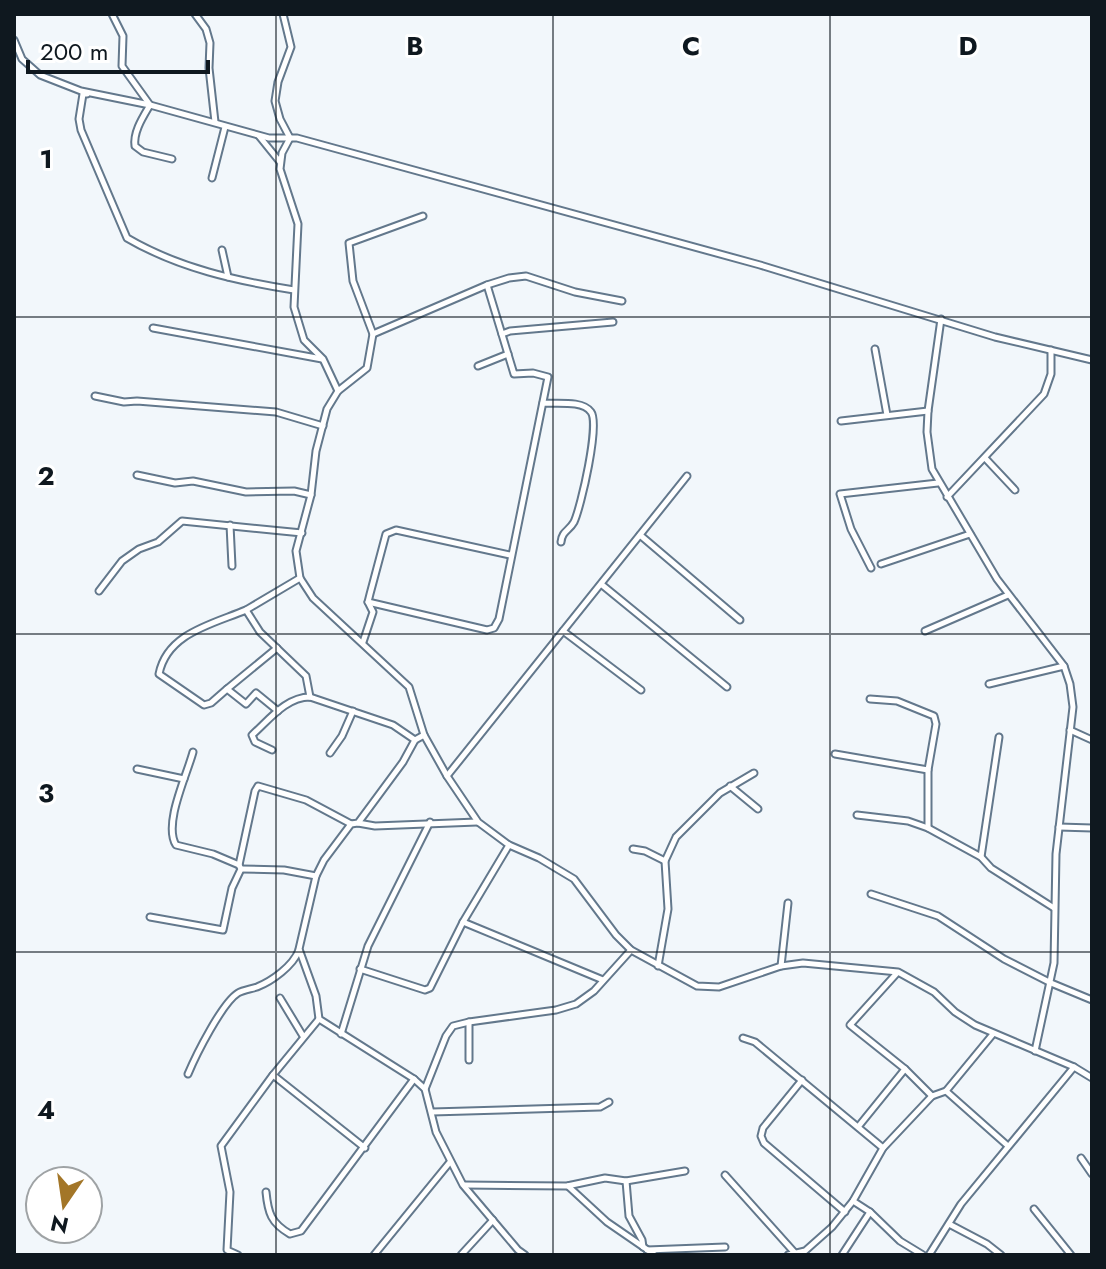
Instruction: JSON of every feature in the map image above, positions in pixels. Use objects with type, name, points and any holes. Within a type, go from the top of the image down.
[{"type":"street","points":[[112,14],[123,36],[122,66],[150,105]]},
{"type":"street","points":[[195,14],[206,29],[210,43],[209,68],[215,122]]},
{"type":"street","points":[[283,14],[291,47],[278,82],[275,101],[290,138]]},
{"type":"street","points":[[14,40],[22,59],[40,75],[81,91],[150,105],[259,136],[297,138],[760,265],[995,337],[1092,360]]},
{"type":"street","points":[[102,95],[83,94],[79,119],[115,216],[127,238],[171,259],[228,278],[294,290]]},
{"type":"street","points":[[150,105],[141,121],[135,146],[143,152],[172,159]]},
{"type":"street","points":[[212,178],[225,127]]},
{"type":"street","points":[[259,136],[280,162],[283,180],[298,220],[294,307],[304,340],[323,359],[338,391]]},
{"type":"street","points":[[280,162],[290,138]]},
{"type":"street","points":[[423,216],[349,243],[353,281],[373,334],[367,368],[338,391],[327,409],[316,451],[311,495],[296,551],[300,578],[313,598],[409,687],[424,735],[478,822],[509,845],[574,879],[631,950],[687,982],[706,987],[731,985],[781,966],[803,963],[898,972],[934,992],[955,1012],[993,1034],[1074,1067],[1092,1078]]},
{"type":"street","points":[[222,250],[228,278]]},
{"type":"street","points":[[373,334],[487,285],[526,276],[575,292],[622,301]]},
{"type":"street","points":[[368,602],[487,630],[494,628],[499,619],[548,377],[533,373],[514,374],[487,285]]},
{"type":"street","points":[[941,319],[928,411],[929,454],[938,483],[1008,595],[1064,666],[1073,707],[1059,827],[1051,983],[1035,1051]]},
{"type":"street","points":[[502,334],[613,322]]},
{"type":"street","points":[[153,328],[323,359]]},
{"type":"street","points":[[875,349],[887,415]]},
{"type":"street","points":[[947,497],[1044,394],[1051,374],[1051,350]]},
{"type":"street","points":[[478,366],[508,354]]},
{"type":"street","points":[[95,396],[124,402],[276,412],[323,426]]},
{"type":"street","points":[[543,403],[578,405],[593,413],[585,481],[573,524],[562,534],[561,542]]},
{"type":"street","points":[[841,421],[928,411]]},
{"type":"street","points":[[985,458],[1015,490]]},
{"type":"street","points":[[137,475],[175,483],[193,481],[246,492],[294,491],[311,495]]},
{"type":"street","points":[[447,776],[687,476]]},
{"type":"street","points":[[871,568],[851,529],[840,494],[938,483]]},
{"type":"street","points":[[99,591],[122,561],[139,549],[158,542],[182,521],[302,533]]},
{"type":"street","points":[[230,525],[232,566]]},
{"type":"street","points":[[363,642],[373,612],[368,602],[384,536],[391,531],[510,555]]},
{"type":"street","points":[[881,564],[970,534]]},
{"type":"street","points":[[640,535],[740,620]]},
{"type":"street","points":[[277,648],[211,703],[204,705],[159,674],[163,661],[177,643],[205,625],[246,610],[300,578]]},
{"type":"street","points":[[601,584],[727,687]]},
{"type":"street","points":[[925,631],[1008,595]]},
{"type":"street","points":[[246,610],[260,632],[306,676],[310,697]]},
{"type":"street","points":[[563,631],[641,690]]},
{"type":"street","points":[[989,684],[1064,666]]},
{"type":"street","points":[[227,689],[246,704],[256,693],[260,694],[278,711]]},
{"type":"street","points":[[272,750],[252,738],[269,717],[299,697],[310,697],[393,725],[415,740]]},
{"type":"street","points":[[870,699],[897,701],[934,716],[936,724],[928,770],[928,828]]},
{"type":"street","points":[[330,753],[353,711]]},
{"type":"street","points":[[1070,730],[1092,740]]},
{"type":"street","points":[[188,1074],[209,1032],[238,993],[259,986],[290,963],[299,949],[316,876],[324,860],[403,762],[415,740],[424,735]]},
{"type":"street","points":[[981,857],[999,737]]},
{"type":"street","points":[[193,752],[172,821],[172,837],[176,845],[213,854],[240,867],[316,876]]},
{"type":"street","points":[[835,754],[928,770]]},
{"type":"street","points":[[137,769],[184,779]]},
{"type":"street","points":[[658,966],[668,909],[665,861],[676,837],[730,786],[754,773]]},
{"type":"street","points":[[150,917],[223,930],[258,786],[306,800],[355,824],[478,822]]},
{"type":"street","points":[[730,786],[758,809]]},
{"type":"street","points":[[857,815],[908,821],[928,828],[981,857],[991,868],[1055,908]]},
{"type":"street","points":[[341,1034],[368,946],[430,822]]},
{"type":"street","points":[[1059,827],[1092,828]]},
{"type":"street","points":[[360,969],[425,990],[430,988],[463,922],[509,845]]},
{"type":"street","points":[[633,849],[665,861]]},
{"type":"street","points":[[871,894],[949,921],[979,944],[1051,983],[1092,1000]]},
{"type":"street","points":[[781,966],[788,903]]},
{"type":"street","points":[[463,922],[603,980]]},
{"type":"street","points":[[299,949],[316,996],[319,1019],[425,1089],[436,1132],[463,1185],[525,1255]]},
{"type":"street","points":[[425,1089],[453,1026],[576,1004],[587,998],[631,950]]},
{"type":"street","points":[[898,972],[850,1025],[905,1069],[932,1096]]},
{"type":"street","points":[[280,998],[303,1036]]},
{"type":"street","points":[[238,1255],[226,1252],[230,1192],[221,1146],[319,1019]]},
{"type":"street","points":[[469,1022],[469,1060]]},
{"type":"street","points":[[725,1175],[791,1253],[805,1251],[845,1212],[883,1148],[932,1096],[946,1091],[993,1034]]},
{"type":"street","points":[[743,1038],[755,1042],[883,1148]]},
{"type":"street","points":[[929,1255],[961,1204],[1074,1067]]},
{"type":"street","points":[[858,1127],[905,1069]]},
{"type":"street","points":[[273,1075],[365,1148]]},
{"type":"street","points":[[266,1192],[269,1215],[273,1221],[285,1231],[296,1234],[365,1148],[414,1079]]},
{"type":"street","points":[[802,1080],[763,1128],[761,1136],[764,1143],[845,1212]]},
{"type":"street","points":[[946,1091],[1008,1146]]},
{"type":"street","points":[[431,1112],[600,1107],[609,1102]]},
{"type":"street","points":[[1081,1158],[1092,1174]]},
{"type":"street","points":[[374,1255],[450,1162]]},
{"type":"street","points":[[463,1185],[567,1186],[605,1178],[626,1181],[685,1171]]},
{"type":"street","points":[[626,1181],[629,1216],[645,1248]]},
{"type":"street","points":[[567,1186],[607,1222],[655,1255]]},
{"type":"street","points":[[853,1201],[870,1212],[900,1241],[923,1255]]},
{"type":"street","points":[[1034,1209],[1071,1255]]},
{"type":"street","points":[[842,1255],[870,1212]]},
{"type":"street","points":[[461,1255],[493,1220]]},
{"type":"street","points":[[949,1224],[1001,1255]]},
{"type":"street","points":[[645,1248],[725,1247]]}]
